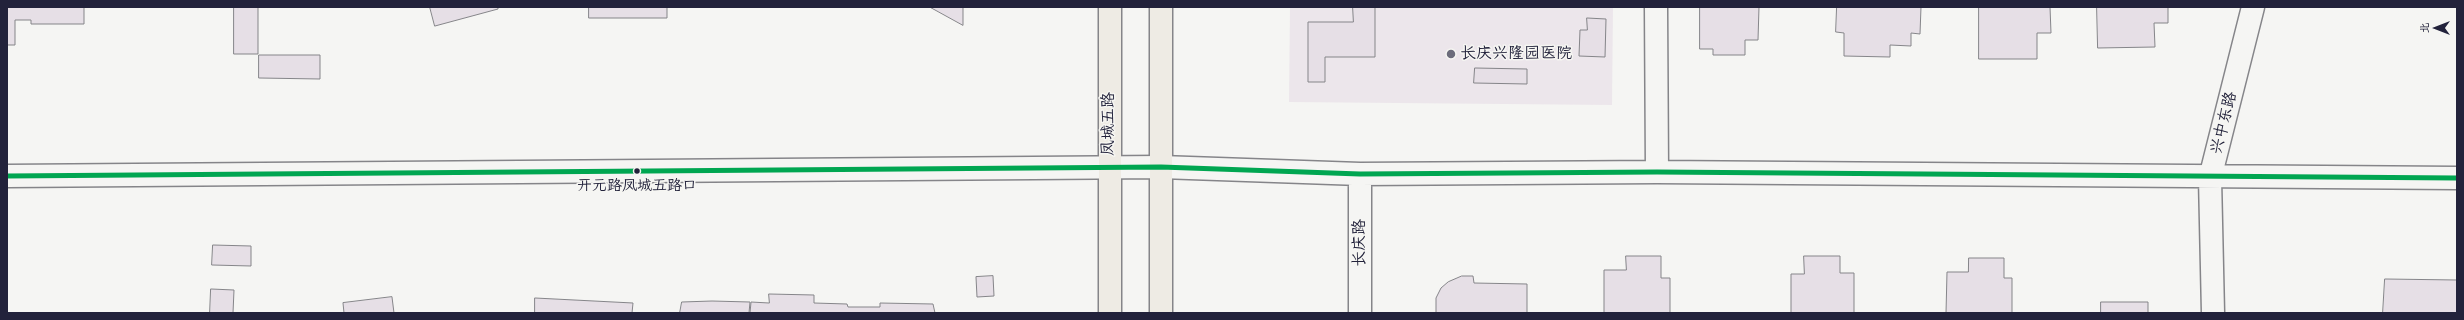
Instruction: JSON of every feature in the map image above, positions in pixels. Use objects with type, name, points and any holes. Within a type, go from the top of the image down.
[{"type":"main road","name":"凤城五路","points":[[1110,7],[1110,313]]},
{"type":"main road","points":[[1161,7],[1161,313]]},
{"type":"street","points":[[1656,7],[1657,172]]},
{"type":"street","name":"兴中东路","points":[[2213,313],[2210,178],[2253,7]]},
{"type":"street","points":[[7,176],[1109,169],[1161,167],[1360,174],[1657,172],[2210,178],[2457,178]]},
{"type":"street","name":"长庆路","points":[[1360,174],[1360,313]]},
{"type":"shaded area","name":"长庆兴隆园医院","points":[[1290,7],[1613,7],[1612,105],[1289,102]]},
{"type":"building","points":[[7,7],[84,7],[84,24],[31,24],[31,20],[15,20],[15,45],[7,45]]},
{"type":"building","points":[[234,7],[258,7],[258,54],[234,54]]},
{"type":"building","points":[[430,7],[498,7],[498,9],[435,26]]},
{"type":"building","points":[[589,7],[667,7],[667,18],[589,18]]},
{"type":"building","points":[[930,7],[963,7],[963,25]]},
{"type":"building","points":[[1353,7],[1375,7],[1375,57],[1325,57],[1325,82],[1308,82],[1308,22],[1353,22]]},
{"type":"building","points":[[1700,7],[1759,7],[1758,40],[1745,40],[1745,55],[1713,55],[1713,49],[1700,49]]},
{"type":"building","points":[[1837,7],[1921,7],[1920,34],[1911,33],[1911,46],[1890,45],[1890,57],[1844,56],[1844,33],[1836,32]]},
{"type":"building","points":[[1979,7],[2050,7],[2051,33],[2037,33],[2037,59],[1979,59]]},
{"type":"building","points":[[2097,7],[2168,7],[2168,23],[2154,23],[2155,47],[2098,48]]},
{"type":"building","points":[[1587,18],[1606,19],[1605,57],[1579,56],[1580,30],[1587,30]]},
{"type":"building","points":[[259,55],[320,55],[320,79],[259,78]]},
{"type":"building","points":[[1475,68],[1527,69],[1527,84],[1474,83]]},
{"type":"building","points":[[213,245],[251,246],[251,266],[212,265]]},
{"type":"building","points":[[1626,256],[1661,256],[1661,278],[1670,278],[1670,313],[1604,313],[1604,270],[1626,270]]},
{"type":"building","points":[[1804,256],[1840,256],[1840,273],[1854,273],[1854,313],[1791,313],[1791,274],[1804,274]]},
{"type":"building","points":[[1969,258],[2004,258],[2004,278],[2012,278],[2012,313],[1946,313],[1947,272],[1968,272]]},
{"type":"building","points":[[993,276],[994,296],[977,297],[976,277]]},
{"type":"building","points":[[1462,276],[1473,276],[1474,283],[1527,284],[1527,313],[1436,313],[1436,298],[1441,288],[1448,282]]},
{"type":"building","points":[[2385,279],[2457,280],[2457,313],[2383,313]]},
{"type":"building","points":[[211,289],[234,290],[233,313],[210,313]]},
{"type":"building","points":[[769,294],[814,295],[814,303],[847,304],[848,307],[880,307],[880,303],[933,304],[935,313],[750,313],[751,302],[769,303]]},
{"type":"building","points":[[392,297],[394,313],[344,313],[343,303]]},
{"type":"building","points":[[535,298],[633,303],[632,313],[535,313]]},
{"type":"building","points":[[682,302],[750,302],[749,313],[680,313]]},
{"type":"building","points":[[2101,302],[2148,302],[2148,313],[2101,313]]},
{"type":"transit line","points":[[7,176],[1161,167],[1360,174],[1657,172],[2457,178]]},
{"type":"place","name":"长庆兴隆园医院","points":[[1451,54]]},
{"type":"place","name":"开元路凤城五路口","points":[[637,171]]}]
